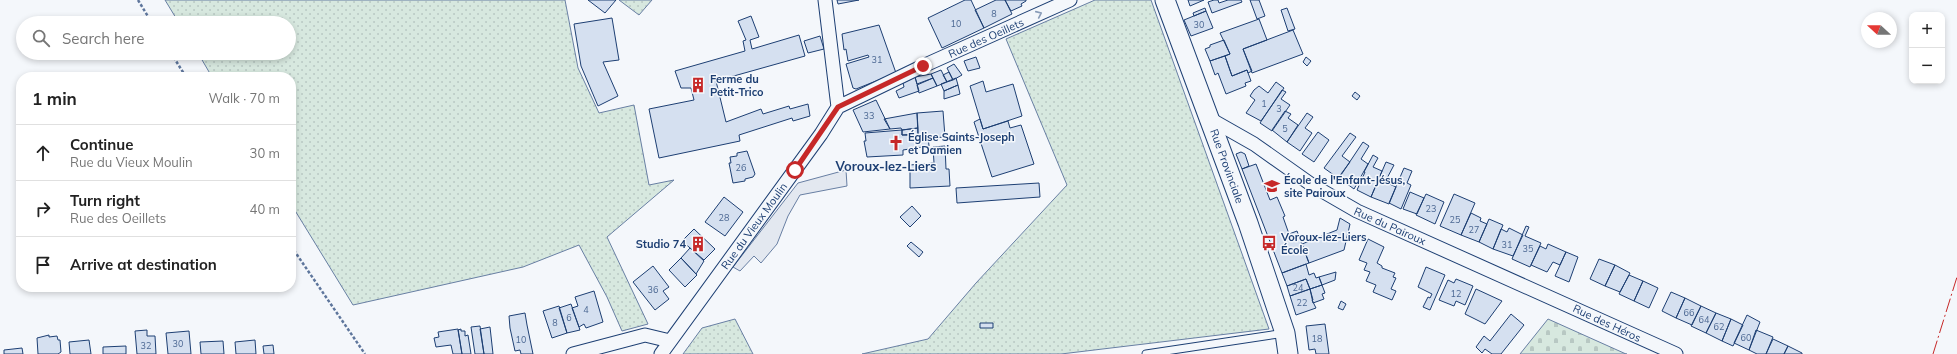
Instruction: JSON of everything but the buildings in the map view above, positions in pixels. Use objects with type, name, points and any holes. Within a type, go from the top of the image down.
[{"type":"main road","name":"Rue Provinciale","points":[[1165,0],[1245,216],[1285,333],[1288,354]]},
{"type":"street","points":[[825,0],[838,107]]},
{"type":"street","name":"Rue des Oeillets","points":[[838,107],[923,66],[1070,0]]},
{"type":"street","name":"Rue du Vieux Moulin","points":[[661,354],[817,140],[838,107]]},
{"type":"street","name":"Rue du Pairoux","points":[[1210,119],[1254,144],[1312,185],[1357,211],[1560,301]]},
{"type":"street","name":"Rue des Héros","points":[[1560,301],[1676,354]]},
{"type":"street","points":[[573,354],[645,335],[670,341]]},
{"type":"lane","points":[[1146,354],[1285,333]]},
{"type":"path","points":[[138,0],[148,16]]},
{"type":"path","points":[[175,60],[183,72]]},
{"type":"path","points":[[296,253],[365,354]]},
{"type":"green space","points":[[165,0],[565,0],[578,68],[599,113],[634,105],[649,185],[674,180],[607,237],[648,324],[622,331],[607,297],[579,245],[523,267],[353,305],[296,212],[296,72],[209,72],[202,60],[296,60],[296,16],[175,16]]},
{"type":"green space","points":[[619,0],[652,0],[639,15]]},
{"type":"green space","points":[[1095,0],[1151,0],[1269,329],[1061,354],[862,354],[928,339],[976,283],[1067,185],[1006,39]]},
{"type":"green space","points":[[735,319],[753,354],[683,354],[702,328]]},
{"type":"green space","points":[[1548,319],[1626,354],[1520,354]]},
{"type":"shaded area","points":[[846,170],[847,186],[800,195],[788,216],[777,244],[761,263],[754,256],[740,271],[733,267],[798,183]]},
{"type":"power","points":[[1933,354],[1957,277]]},
{"type":"place","name":"Ferme du Petit-Trico","points":[[698,85]]},
{"type":"place","name":"Église Saints-Joseph et Damien","points":[[896,143]]},
{"type":"place","name":"École de l'Enfant-Jésus, site Pairoux","points":[[1272,186]]},
{"type":"place","name":"Voroux-lez-Liers École","points":[[1269,243]]},
{"type":"place","name":"Studio 74","points":[[698,244]]},
{"type":"district","name":"Voroux-lez-Liers","points":[[886,166]]},
{"type":"route","points":[[795,170],[838,107],[923,66]]}]
